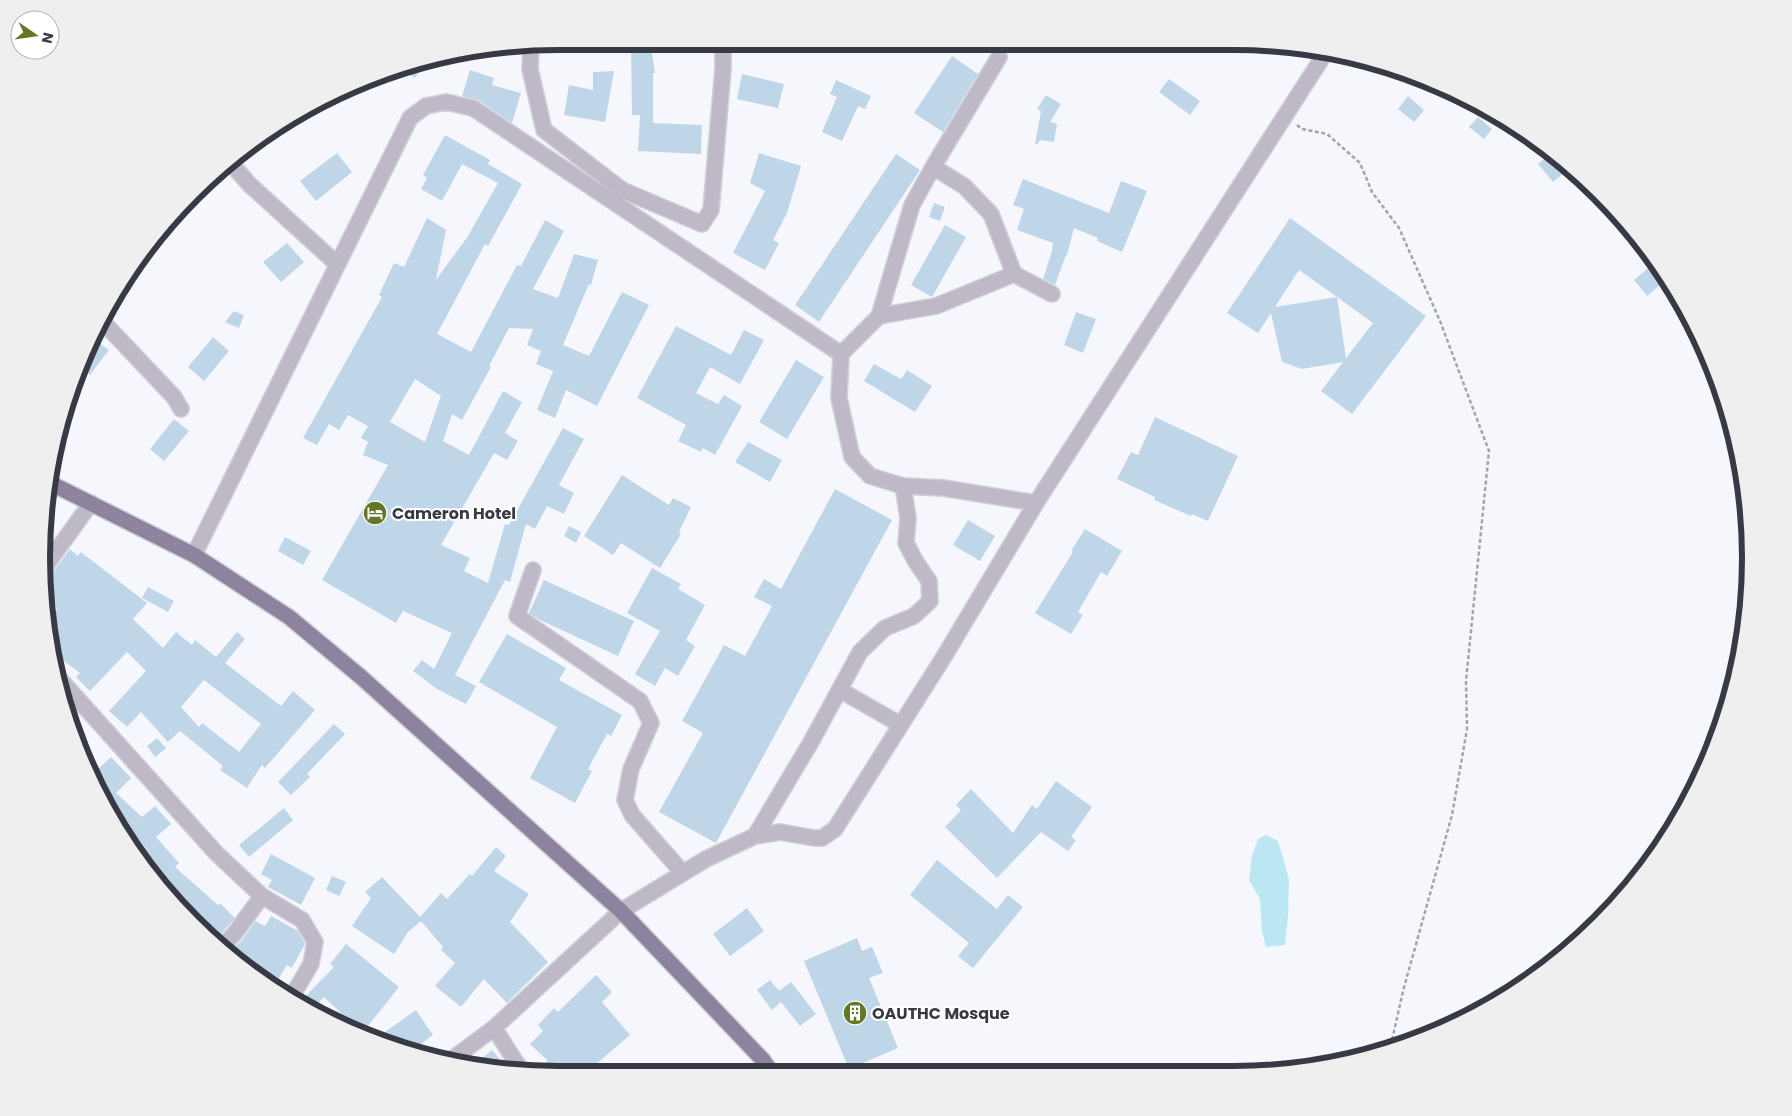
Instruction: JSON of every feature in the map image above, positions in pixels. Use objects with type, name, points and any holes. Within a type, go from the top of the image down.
[{"type":"main road","points":[[55,486],[194,555],[289,617],[361,677],[622,911],[763,1060],[766,1066]]},
{"type":"street","points":[[531,51],[530,70],[544,130],[622,190],[702,224],[711,210],[724,70],[723,50]]},
{"type":"street","points":[[999,56],[912,205],[880,316],[841,354],[839,398],[852,457],[870,476],[902,486],[943,488],[1036,503]]},
{"type":"street","points":[[457,1056],[494,1028],[622,911],[706,859],[755,836],[780,832],[822,838],[835,828],[946,655],[1036,503],[1322,58]]},
{"type":"street","points":[[194,555],[410,118],[426,106],[446,102],[473,108],[841,354]]},
{"type":"street","points":[[234,167],[249,184],[338,264]]},
{"type":"street","points":[[933,167],[964,186],[991,214],[1014,274],[1052,294]]},
{"type":"street","points":[[880,316],[936,306],[1014,274]]},
{"type":"street","points":[[106,325],[174,397],[181,409]]},
{"type":"street","points":[[755,836],[811,742],[860,652],[885,628],[914,616],[930,601],[929,581],[906,543],[908,518],[902,486]]},
{"type":"street","points":[[50,560],[91,503]]},
{"type":"street","points":[[532,570],[517,616],[640,701],[651,723],[631,769],[625,800],[632,815],[683,873]]},
{"type":"street","points":[[66,687],[217,854],[262,896],[302,920],[315,942],[311,964],[294,992]]},
{"type":"street","points":[[840,690],[902,725]]},
{"type":"street","points":[[226,943],[236,933],[262,896]]},
{"type":"street","points":[[494,1028],[517,1064]]},
{"type":"path","points":[[1286,116],[1302,129],[1327,134],[1360,163],[1372,192],[1399,228],[1440,321],[1489,450],[1466,680],[1467,729],[1452,815],[1402,991],[1392,1041]]},
{"type":"water","points":[[1266,835],[1278,841],[1289,879],[1285,945],[1266,947],[1262,931],[1260,899],[1249,880],[1252,856],[1258,839]]},
{"type":"building","points":[[631,50],[652,50],[655,73],[653,73],[653,123],[702,125],[701,154],[638,151],[640,115],[632,115]]},
{"type":"building","points":[[952,56],[978,74],[943,132],[914,113]]},
{"type":"building","points":[[421,69],[415,78],[407,73]]},
{"type":"building","points":[[470,70],[494,78],[492,85],[521,93],[512,123],[478,100],[462,96]]},
{"type":"building","points":[[614,71],[605,122],[564,115],[569,85],[593,90],[593,72]]},
{"type":"building","points":[[742,74],[784,84],[778,108],[737,99]]},
{"type":"building","points":[[1169,79],[1200,101],[1190,115],[1159,92]]},
{"type":"building","points":[[836,80],[871,96],[865,109],[858,106],[842,141],[822,132],[837,97],[830,94]]},
{"type":"building","points":[[1046,95],[1061,104],[1050,122],[1057,124],[1054,142],[1040,140],[1037,145],[1035,144],[1041,111],[1037,109]]},
{"type":"building","points":[[1408,96],[1424,110],[1414,122],[1398,109]]},
{"type":"building","points":[[1478,117],[1492,129],[1484,139],[1469,127]]},
{"type":"building","points":[[445,135],[490,160],[488,164],[522,184],[488,246],[485,244],[437,334],[471,352],[517,265],[521,266],[545,220],[564,231],[533,289],[558,298],[574,254],[598,260],[591,285],[589,284],[563,345],[589,356],[622,292],[649,305],[597,406],[566,390],[555,418],[537,410],[553,371],[536,364],[541,351],[527,345],[533,329],[509,328],[489,366],[491,367],[462,420],[452,414],[443,441],[469,455],[503,391],[522,402],[505,433],[518,441],[507,460],[494,453],[441,545],[470,558],[464,571],[488,583],[505,524],[509,525],[563,428],[584,439],[559,485],[574,493],[564,514],[547,506],[535,529],[526,524],[510,582],[505,580],[455,675],[476,686],[466,704],[437,689],[413,671],[422,660],[434,669],[452,633],[403,611],[396,623],[322,580],[388,465],[363,455],[368,442],[361,438],[368,426],[348,415],[339,430],[329,424],[317,445],[303,438],[382,297],[379,295],[394,263],[404,267],[427,218],[446,230],[436,280],[468,236],[498,183],[462,164],[442,201],[421,189],[427,178],[423,175]],"holes":[[[415,379],[441,396],[425,442],[390,422]]]},
{"type":"building","points":[[337,153],[352,172],[316,201],[300,181]]},
{"type":"building","points":[[759,153],[801,166],[787,213],[773,240],[779,243],[765,270],[733,253],[765,191],[750,183]]},
{"type":"building","points":[[896,154],[920,170],[819,322],[795,305]]},
{"type":"building","points":[[1546,158],[1565,172],[1553,182],[1538,164]]},
{"type":"building","points":[[1023,179],[1109,213],[1121,181],[1147,191],[1122,252],[1097,241],[1098,238],[1074,228],[1067,255],[1055,285],[1043,279],[1053,243],[1017,230],[1024,209],[1013,205]]},
{"type":"building","points":[[934,203],[945,207],[940,221],[929,217]]},
{"type":"building","points":[[1290,218],[1426,316],[1352,414],[1321,391],[1343,362],[1302,369],[1282,362],[1271,313],[1258,333],[1227,313]],"holes":[[[1299,270],[1337,297],[1275,307]],[[1337,297],[1373,323],[1346,358]]]},
{"type":"building","points":[[945,225],[966,237],[932,297],[911,285]]},
{"type":"building","points":[[287,243],[304,262],[281,282],[263,262]]},
{"type":"building","points":[[1649,267],[1661,284],[1647,296],[1634,280]]},
{"type":"building","points":[[234,311],[244,315],[239,328],[225,322]]},
{"type":"building","points":[[1076,312],[1096,319],[1083,353],[1064,345]]},
{"type":"building","points":[[676,326],[731,355],[744,330],[764,340],[740,384],[710,367],[696,393],[718,404],[724,395],[742,406],[715,455],[703,448],[701,452],[678,441],[686,425],[637,398]]},
{"type":"building","points":[[213,337],[229,351],[204,381],[188,367]]},
{"type":"building","points":[[98,342],[109,350],[90,375],[86,372]]},
{"type":"building","points":[[796,360],[824,377],[787,439],[759,422]]},
{"type":"building","points":[[874,364],[901,379],[907,370],[932,386],[915,412],[864,381]]},
{"type":"building","points":[[1155,417],[1238,456],[1208,521],[1192,514],[1191,516],[1154,500],[1155,497],[1117,479],[1131,452],[1138,455]]},
{"type":"building","points":[[174,419],[189,431],[164,461],[150,449]]},
{"type":"building","points":[[748,442],[782,460],[770,482],[735,462]]},
{"type":"building","points":[[622,475],[669,505],[673,498],[691,507],[679,532],[681,534],[660,568],[621,543],[613,555],[584,536]]},
{"type":"building","points":[[835,489],[892,520],[716,843],[659,812],[703,733],[682,721],[724,645],[745,656],[772,606],[754,597],[764,579],[781,589]]},
{"type":"building","points":[[968,520],[995,536],[980,561],[953,545]]},
{"type":"building","points":[[569,526],[581,532],[576,543],[564,536]]},
{"type":"building","points":[[1085,529],[1122,551],[1107,576],[1101,572],[1078,612],[1083,615],[1071,634],[1035,613]]},
{"type":"building","points":[[285,537],[311,551],[303,565],[278,551]]},
{"type":"building","points":[[70,549],[78,556],[81,552],[147,603],[133,619],[163,648],[176,632],[192,645],[195,640],[216,657],[237,632],[245,639],[225,663],[281,706],[293,691],[315,710],[265,768],[262,765],[247,788],[220,770],[223,766],[180,731],[168,742],[141,712],[127,727],[109,711],[146,671],[127,652],[90,691],[76,677],[80,673],[60,658],[53,615],[57,609],[52,602],[51,575]],"holes":[[[204,680],[261,724],[239,752],[202,723],[199,727],[181,707]]]},
{"type":"building","points":[[652,568],[681,584],[678,589],[705,605],[686,640],[695,646],[678,676],[665,668],[655,686],[635,674],[660,631],[627,613]]},
{"type":"building","points":[[544,580],[634,621],[618,656],[540,620],[529,613]]},
{"type":"building","points":[[148,587],[174,601],[168,612],[142,598]]},
{"type":"building","points":[[507,634],[566,668],[559,680],[622,715],[611,736],[607,734],[588,769],[592,771],[575,803],[530,778],[557,727],[479,682]]},
{"type":"building","points":[[334,724],[345,734],[307,774],[310,777],[291,795],[278,782]]},
{"type":"building","points":[[157,738],[166,748],[155,757],[147,746]]},
{"type":"building","points":[[111,757],[131,778],[116,793],[142,817],[155,806],[171,824],[156,837],[179,863],[175,867],[218,905],[220,903],[235,918],[219,936],[176,893],[155,867],[118,812],[97,770]]},
{"type":"building","points":[[1056,781],[1092,807],[1071,837],[1076,840],[1068,851],[1041,832],[997,878],[945,827],[961,810],[956,805],[971,789],[1013,833],[1032,805],[1037,809]]},
{"type":"building","points":[[284,808],[293,820],[249,857],[239,845]]},
{"type":"building","points":[[496,847],[506,856],[494,871],[529,894],[510,922],[548,962],[507,1003],[484,979],[461,1007],[435,986],[455,963],[441,950],[443,947],[421,921],[408,932],[394,954],[352,926],[371,898],[365,892],[382,877],[420,917],[441,893],[447,899],[470,874],[472,876]]},
{"type":"building","points":[[271,854],[315,878],[301,905],[268,887],[272,880],[261,874]]},
{"type":"building","points":[[937,860],[997,909],[1008,895],[1023,907],[973,968],[958,956],[969,943],[910,895]]},
{"type":"building","points":[[332,876],[346,882],[339,896],[326,890]]},
{"type":"building","points":[[747,908],[764,931],[730,956],[713,934]]},
{"type":"building","points":[[271,916],[298,931],[305,944],[292,968],[287,965],[277,981],[234,948],[243,939],[255,921],[265,926]]},
{"type":"building","name":"OAUTHC Mosque","points":[[857,938],[862,951],[872,947],[883,973],[869,978],[898,1048],[856,1066],[848,1066],[804,961]]},
{"type":"building","points":[[346,944],[399,987],[366,1028],[340,1017],[343,1015],[324,997],[316,1005],[304,998],[334,967],[330,964]]},
{"type":"building","points":[[596,975],[612,992],[602,1002],[630,1035],[594,1066],[543,1066],[548,1061],[530,1044],[543,1031],[538,1025],[554,1008],[558,1012]]},
{"type":"building","points":[[770,980],[779,991],[791,982],[816,1014],[800,1026],[781,1002],[772,1010],[757,990]]},
{"type":"building","points":[[416,1010],[433,1035],[418,1046],[382,1034]]},
{"type":"building","points":[[492,1050],[503,1063],[492,1062],[480,1060]]},
{"type":"place","name":"Cameron Hotel","points":[[375,513]]},
{"type":"place","name":"OAUTHC Mosque","points":[[855,1013]]}]
